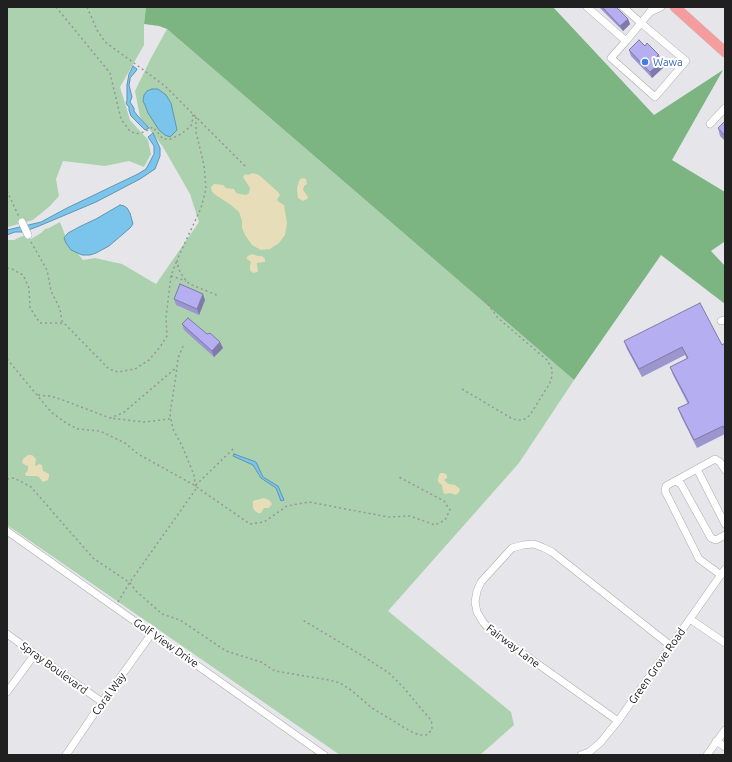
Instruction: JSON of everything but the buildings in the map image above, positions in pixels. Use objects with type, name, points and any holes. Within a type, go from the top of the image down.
[{"type":"highway","points":[[681,9],[725,52]]},
{"type":"street","points":[[587,7],[626,41]]},
{"type":"street","points":[[623,7],[641,23],[686,61],[655,97],[611,58],[626,41],[641,23],[651,10],[661,7]]},
{"type":"street","points":[[710,124],[725,108]]},
{"type":"street","points":[[22,222],[28,235]]},
{"type":"street","points":[[723,572],[700,559],[665,491],[666,486],[715,459],[720,462],[725,470]]},
{"type":"street","points":[[697,469],[725,524]]},
{"type":"street","points":[[676,481],[681,484],[711,538],[716,540],[725,535]]},
{"type":"street","name":"Golf View Drive","points":[[7,531],[324,755]]},
{"type":"street","name":"Fairway Lane","points":[[618,721],[490,630],[482,622],[477,612],[476,602],[477,591],[481,582],[512,548],[534,544],[552,552],[671,646]]},
{"type":"street","name":"Green Grove Road","points":[[581,755],[589,752],[600,743],[618,721],[723,572]]},
{"type":"street","points":[[690,619],[725,643]]},
{"type":"street","name":"Coral Way","points":[[66,755],[152,633]]},
{"type":"street","name":"Spray Boulevard","points":[[7,634],[102,702]]},
{"type":"street","points":[[7,692],[35,654]]},
{"type":"street","points":[[707,755],[725,730]]},
{"type":"street","points":[[716,741],[725,747]]},
{"type":"path","points":[[56,7],[110,72],[121,119],[129,130],[136,134],[153,127],[163,139],[171,139],[181,134],[191,126],[193,114]]},
{"type":"path","points":[[87,7],[97,30],[105,42],[165,86],[246,166]]},
{"type":"path","points":[[28,235],[47,270],[50,291],[60,309],[62,320],[109,369],[118,372],[135,369],[149,360],[167,336],[166,317],[171,276],[201,208],[206,189],[204,165],[196,132],[196,117]]},
{"type":"path","points":[[191,126],[196,128]]},
{"type":"path","points":[[7,191],[22,222]]},
{"type":"path","points":[[177,260],[180,272],[188,282]]},
{"type":"path","points":[[7,268],[23,275],[29,288],[30,308],[40,323],[65,323]]},
{"type":"path","points":[[171,276],[219,296]]},
{"type":"path","points":[[462,389],[512,418],[521,420],[526,419],[530,415],[550,383],[552,376],[552,369],[547,360],[498,318],[485,300]]},
{"type":"path","points":[[115,607],[130,583],[196,489],[194,475],[183,448],[173,429],[170,414],[178,358],[184,344]]},
{"type":"path","points":[[7,359],[51,412],[66,423],[78,429],[100,431],[125,443],[138,454],[195,486],[250,524],[264,522],[287,506],[309,502],[388,518],[410,516],[435,525],[445,520],[450,510],[444,501],[399,477]]},
{"type":"path","points":[[110,418],[124,413],[177,367]]},
{"type":"path","points":[[37,395],[60,399],[110,418],[144,422],[171,419]]},
{"type":"path","points":[[195,486],[233,449]]},
{"type":"path","points":[[7,479],[14,478],[30,487],[93,558],[130,583],[136,591],[162,614],[180,620],[226,651],[261,662],[275,671],[340,683],[351,690],[372,708],[419,735],[426,735],[432,730],[431,720],[389,672],[301,619]]},
{"type":"green space","points":[[7,7],[146,7],[144,45],[120,87],[130,120],[148,140],[151,154],[144,167],[129,161],[105,166],[63,161],[56,179],[59,196],[50,206],[33,220],[8,227],[7,227]]},
{"type":"green space","points":[[146,7],[553,7],[654,115],[723,70],[672,160],[725,192],[725,242],[711,251],[725,266],[725,304],[661,255],[574,380],[167,29],[159,26],[144,24]]},
{"type":"green space","points":[[167,29],[574,380],[519,463],[388,611],[511,712],[514,725],[480,755],[340,755],[7,525],[7,240],[14,240],[25,235],[31,239],[45,229],[60,222],[67,240],[83,260],[95,258],[122,264],[156,284],[199,222],[190,194],[163,147],[140,117],[135,91]]},
{"type":"sand","points":[[253,173],[259,175],[278,192],[280,195],[277,200],[284,205],[287,223],[285,235],[279,243],[270,249],[261,250],[252,245],[242,228],[242,221],[239,212],[212,192],[211,187],[214,184],[223,185],[226,188],[234,189],[236,193],[246,195],[249,193],[250,188],[243,177],[245,174],[248,175]]},
{"type":"sand","points":[[300,179],[306,179],[307,184],[304,186],[303,190],[308,197],[303,201],[298,198],[297,189]]},
{"type":"sand","points":[[252,254],[262,256],[265,259],[265,262],[257,263],[258,271],[253,273],[250,270],[251,262],[246,258]]},
{"type":"sand","points":[[28,455],[32,455],[36,459],[36,466],[39,464],[42,465],[43,471],[49,474],[48,480],[43,482],[37,476],[26,476],[25,474],[28,470],[28,466],[22,462]]},
{"type":"sand","points":[[440,473],[447,475],[447,478],[444,480],[446,482],[455,485],[460,489],[456,495],[450,493],[445,494],[443,492],[442,485],[438,481]]},
{"type":"sand","points":[[264,498],[269,500],[272,504],[269,508],[264,508],[261,513],[258,513],[253,508],[253,501]]},
{"type":"water","points":[[133,66],[137,69],[130,78],[129,85],[132,97],[130,102],[134,108],[134,111],[149,128],[145,130],[131,116],[126,102],[129,74]]},
{"type":"water","points":[[158,89],[166,95],[171,103],[177,130],[170,137],[159,130],[148,113],[143,101],[144,95],[147,91]]},
{"type":"water","points":[[153,133],[160,148],[160,156],[155,169],[140,179],[96,202],[23,232],[15,232],[7,235],[7,230],[41,222],[146,169],[154,154],[154,146],[148,137]]},
{"type":"water","points":[[120,205],[127,208],[130,213],[133,224],[130,228],[109,246],[96,253],[82,255],[71,250],[64,238],[68,233]]},
{"type":"water","points":[[234,454],[256,462],[263,477],[278,486],[284,500],[281,501],[276,488],[261,478],[253,465],[233,456]]},
{"type":"place","name":"Wawa","points":[[645,62]]}]
